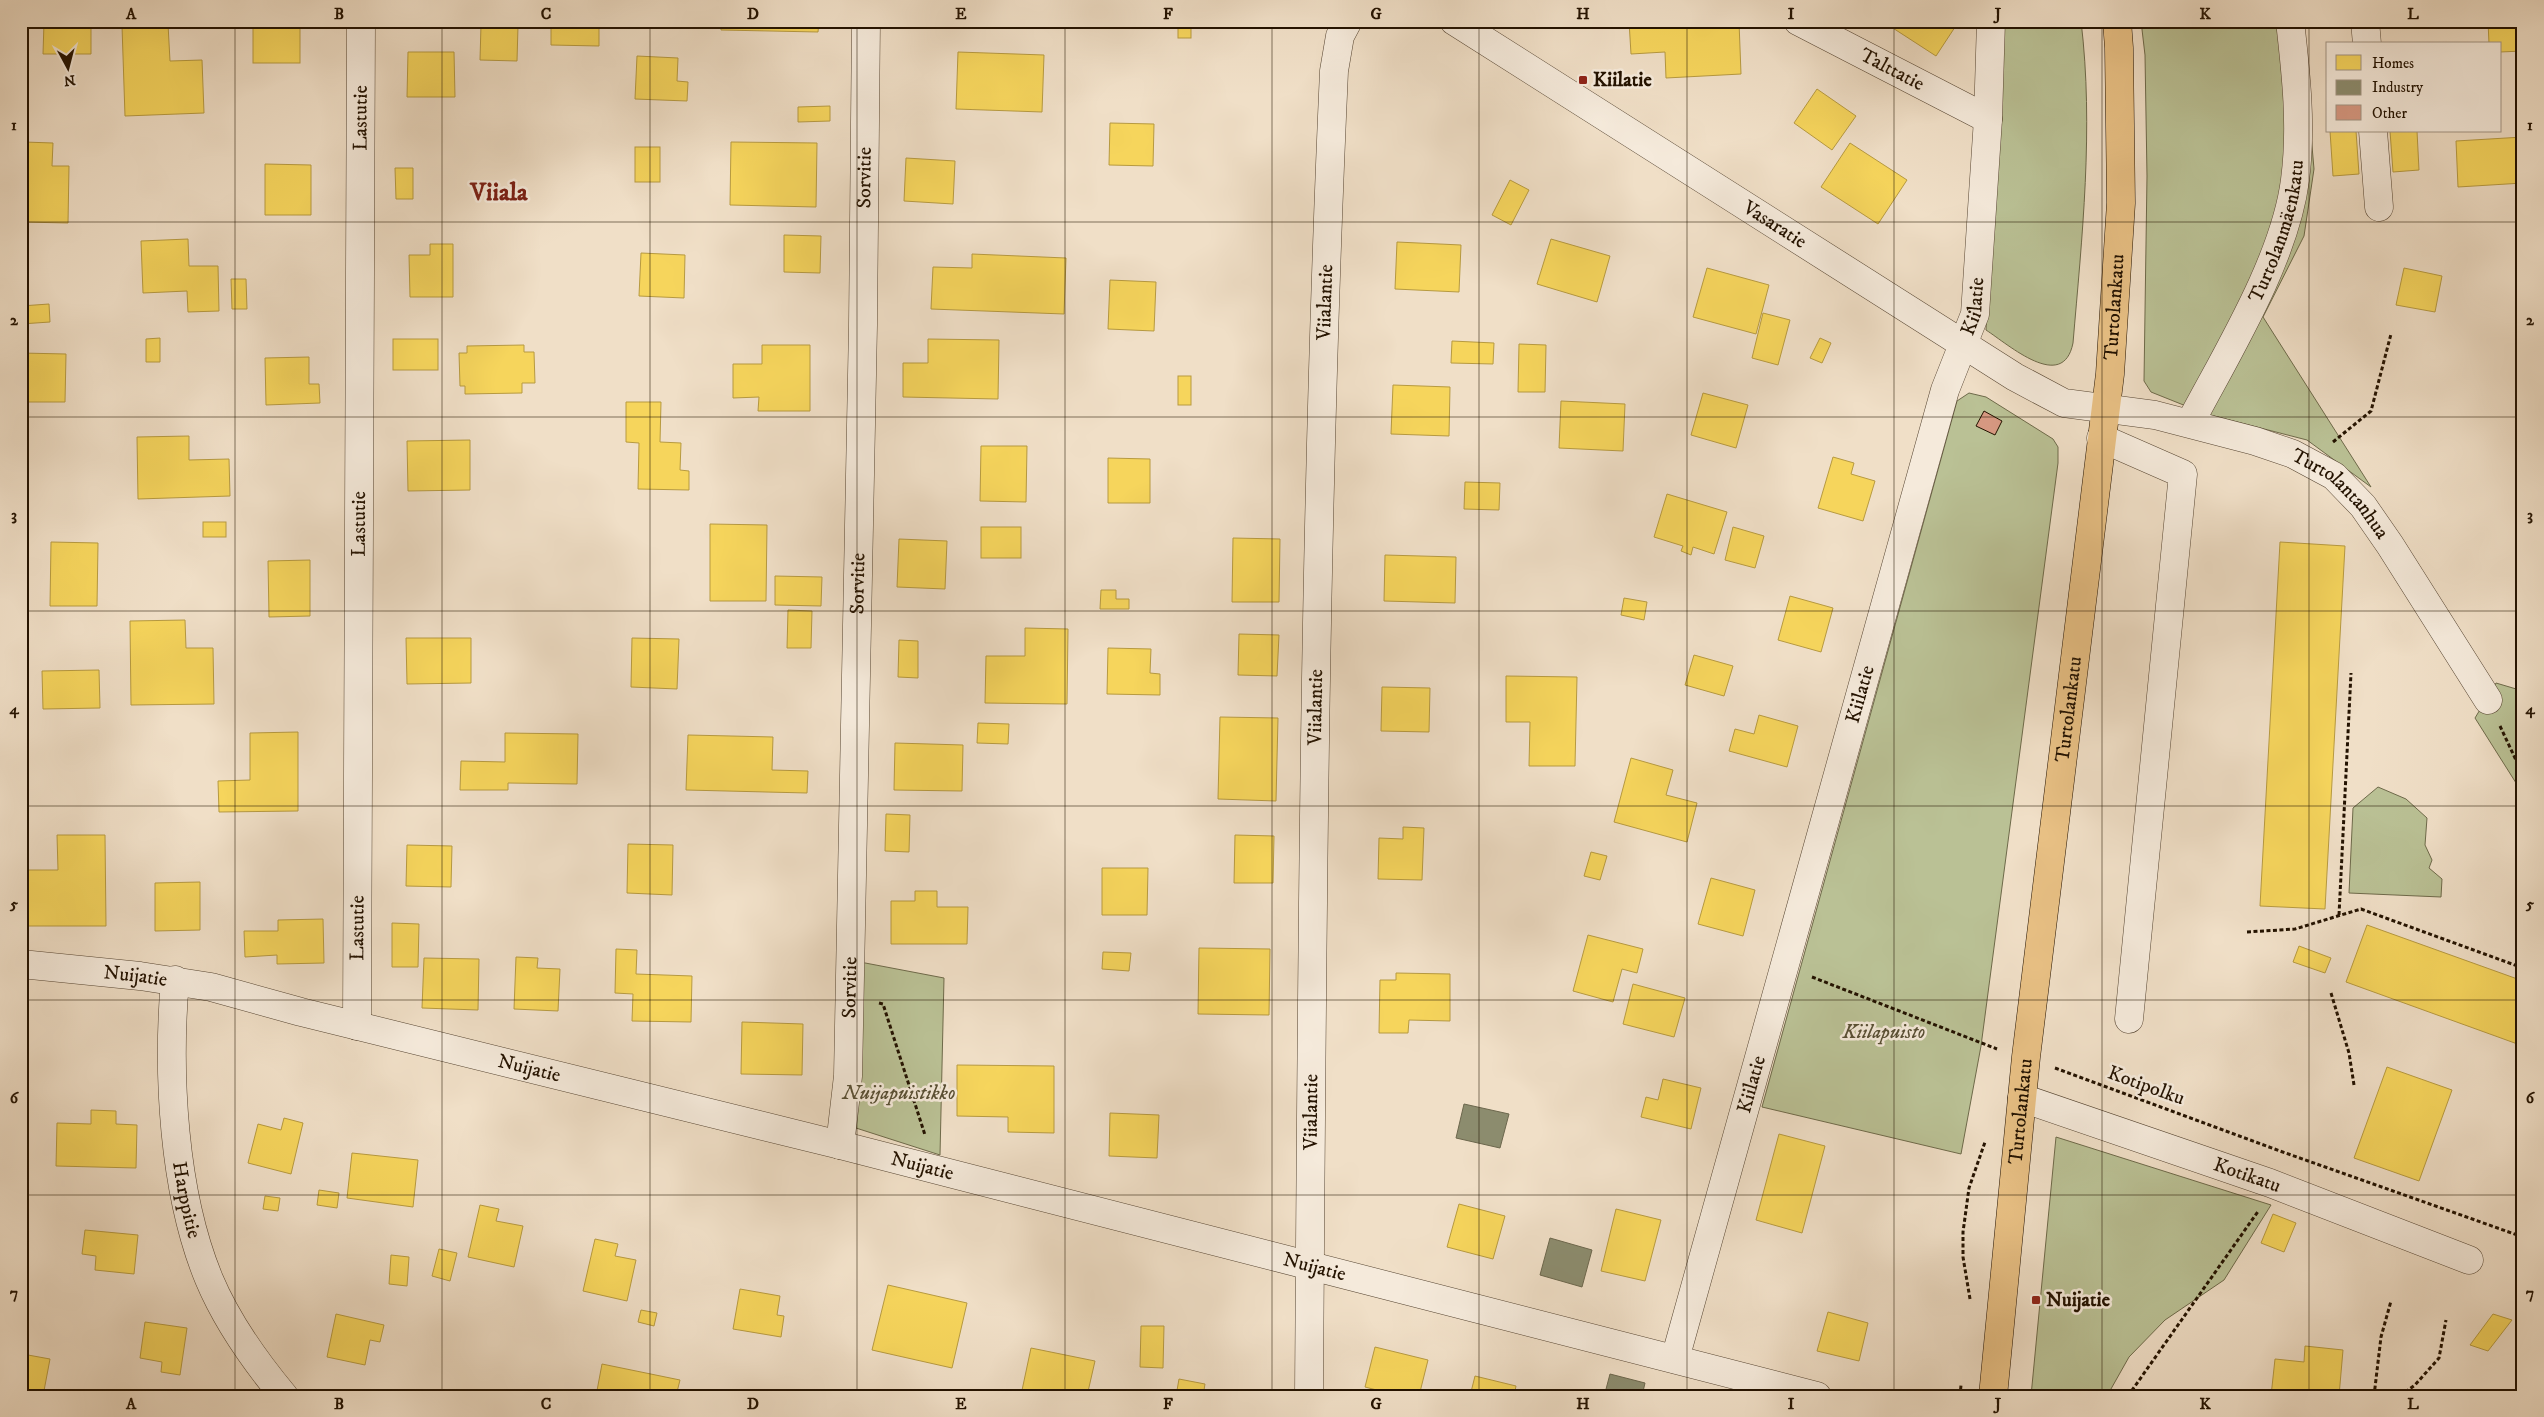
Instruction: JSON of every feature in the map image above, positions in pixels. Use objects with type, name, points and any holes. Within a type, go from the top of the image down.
[{"type":"main road","name":"Turtolankatu","points":[[1993,1396],[2022,1098],[2014,1054],[2110,374],[2121,203],[2117,21]]},
{"type":"street","name":"Lastutie","points":[[357,1026],[361,21]]},
{"type":"street","name":"Sorvitie","points":[[840,1145],[848,1076],[863,335],[866,21]]},
{"type":"street","name":"Viialantie","points":[[1309,1396],[1312,902],[1330,167],[1334,71],[1340,36],[1348,21]]},
{"type":"street","name":"Vasaratie","points":[[1454,21],[1964,345],[2054,399],[2073,405],[2105,409]]},
{"type":"street","name":"Talttatie","points":[[1798,21],[1988,119]]},
{"type":"street","name":"Kiilatie","points":[[1675,1359],[1945,390],[1974,322],[1977,301],[1988,119],[1991,21]]},
{"type":"street","name":"Turtolanmäenkatu","points":[[2190,423],[2248,313],[2278,245],[2295,182],[2298,142],[2296,81],[2290,21]]},
{"type":"street","points":[[2365,21],[2367,42]]},
{"type":"street","points":[[2374,132],[2379,207]]},
{"type":"street","name":"Turtolantanhua","points":[[2105,409],[2155,414],[2255,441],[2293,454],[2334,476],[2363,506],[2390,545],[2488,700]]},
{"type":"street","points":[[2101,438],[2183,474],[2129,1019]]},
{"type":"street","name":"Nuijatie","points":[[21,964],[175,980],[211,987],[357,1026],[935,1169],[1310,1267],[1818,1396]]},
{"type":"street","name":"Harppitie","points":[[175,980],[172,1013],[173,1088],[179,1157],[188,1217],[209,1279],[238,1335],[255,1362],[284,1396]]},
{"type":"street","name":"Kotikatu","points":[[2022,1098],[2270,1183],[2469,1260]]},
{"type":"path","points":[[2310,462],[2371,411],[2391,334]]},
{"type":"path","points":[[2339,915],[2350,673]]},
{"type":"path","points":[[2488,700],[2523,776]]},
{"type":"path","points":[[2247,932],[2295,929],[2361,909],[2523,968]]},
{"type":"path","name":"Kotipolku","points":[[1784,966],[2014,1054],[2280,1151],[2523,1236]]},
{"type":"path","points":[[850,987],[883,1004],[935,1169]]},
{"type":"path","points":[[2331,993],[2349,1053],[2354,1084]]},
{"type":"path","points":[[2128,1396],[2257,1215],[2280,1151]]},
{"type":"path","points":[[2374,1396],[2381,1337],[2391,1301]]},
{"type":"path","points":[[2400,1396],[2415,1385],[2439,1358],[2446,1320]]},
{"type":"green space","points":[[2001,21],[2081,21],[2085,61],[2087,142],[2083,223],[2073,343],[2067,357],[2058,364],[2047,365],[2034,361],[1986,330]]},
{"type":"green space","points":[[2141,21],[2301,21],[2314,169],[2304,236],[2263,317],[2371,487],[2307,440],[2206,414],[2151,392],[2144,381],[2147,176],[2145,55]]},
{"type":"green space","name":"Kiilapuisto","points":[[1969,393],[1986,397],[2053,439],[2058,447],[2058,463],[1981,1046],[1961,1154],[1762,1107],[1957,401]]},
{"type":"green space","points":[[2496,683],[2523,691],[2523,794],[2475,718]]},
{"type":"green space","points":[[2378,787],[2406,799],[2427,818],[2425,845],[2432,860],[2429,868],[2442,879],[2441,897],[2349,893],[2353,808]]},
{"type":"green space","name":"Nuijapuistikko","points":[[860,962],[944,978],[940,1155],[856,1128]]},
{"type":"green space","points":[[2056,1137],[2271,1205],[2224,1280],[2165,1320],[2129,1357],[2107,1396],[2031,1396]]},
{"type":"building: Homes","points":[[551,21],[599,21],[599,46],[551,45]]},
{"type":"building: Homes","points":[[721,21],[819,21],[818,32],[721,30]]},
{"type":"building: Homes","points":[[995,21],[1021,21],[1021,22],[995,24]]},
{"type":"building: Homes","points":[[1178,21],[1191,21],[1191,38],[1178,38]]},
{"type":"building: Homes","points":[[1629,21],[1658,21],[1658,26],[1739,22],[1741,74],[1666,78],[1665,52],[1631,54]]},
{"type":"building: Homes","points":[[1882,21],[1959,21],[1936,56]]},
{"type":"building: Homes","points":[[2488,21],[2523,21],[2523,51],[2502,52],[2502,42],[2489,42]]},
{"type":"building: Homes","points":[[44,22],[91,23],[91,54],[43,54]]},
{"type":"building: Homes","points":[[253,23],[300,23],[300,63],[253,63]]},
{"type":"building: Homes","points":[[168,24],[170,61],[202,60],[204,113],[125,116],[122,26]]},
{"type":"building: Homes","points":[[481,25],[518,26],[517,61],[480,60]]},
{"type":"building: Homes","points":[[408,52],[454,52],[455,97],[407,97]]},
{"type":"building: Homes","points":[[958,52],[1044,55],[1042,112],[956,109]]},
{"type":"building: Homes","points":[[637,56],[678,58],[677,81],[688,82],[687,101],[635,99]]},
{"type":"building: Homes","points":[[1817,89],[1856,116],[1832,150],[1794,123]]},
{"type":"building: Homes","points":[[830,106],[830,121],[798,122],[798,107]]},
{"type":"building: Homes","points":[[1110,123],[1154,124],[1153,166],[1109,165]]},
{"type":"building: Homes","points":[[2330,132],[2356,132],[2359,174],[2333,176]]},
{"type":"building: Homes","points":[[2390,132],[2417,132],[2419,170],[2393,172]]},
{"type":"building: Homes","points":[[2523,137],[2523,183],[2458,187],[2456,141]]},
{"type":"building: Homes","points":[[24,142],[53,143],[52,166],[69,166],[68,223],[22,222]]},
{"type":"building: Homes","points":[[731,142],[817,143],[816,207],[730,205]]},
{"type":"building: Homes","points":[[1850,143],[1907,180],[1878,224],[1821,187]]},
{"type":"building: Homes","points":[[635,147],[660,147],[660,182],[635,182]]},
{"type":"building: Homes","points":[[906,158],[955,161],[953,204],[904,201]]},
{"type":"building: Homes","points":[[265,164],[311,165],[311,215],[265,215]]},
{"type":"building: Homes","points":[[395,168],[413,168],[413,199],[396,199]]},
{"type":"building: Homes","points":[[1510,180],[1529,190],[1511,225],[1492,215]]},
{"type":"building: Homes","points":[[784,235],[821,236],[820,273],[784,272]]},
{"type":"building: Homes","points":[[188,239],[189,266],[218,266],[219,311],[188,312],[187,291],[143,293],[141,241]]},
{"type":"building: Homes","points":[[1551,239],[1610,256],[1597,302],[1537,284]]},
{"type":"building: Homes","points":[[1397,242],[1461,245],[1459,292],[1395,289]]},
{"type":"building: Homes","points":[[430,244],[453,244],[453,297],[410,297],[409,255],[430,255]]},
{"type":"building: Homes","points":[[641,253],[685,255],[684,298],[639,296]]},
{"type":"building: Homes","points":[[972,254],[1066,258],[1064,314],[931,309],[933,267],[972,268]]},
{"type":"building: Homes","points":[[1707,268],[1769,285],[1756,334],[1693,317]]},
{"type":"building: Homes","points":[[2404,268],[2442,276],[2435,312],[2396,305]]},
{"type":"building: Homes","points":[[231,279],[246,279],[247,309],[232,309]]},
{"type":"building: Homes","points":[[1110,280],[1156,282],[1154,331],[1108,329]]},
{"type":"building: Homes","points":[[49,304],[50,322],[21,324],[21,306]]},
{"type":"building: Homes","points":[[1763,313],[1790,320],[1778,365],[1752,358]]},
{"type":"building: Homes","points":[[160,338],[160,362],[146,362],[146,339]]},
{"type":"building: Homes","points":[[1820,338],[1831,343],[1822,363],[1810,358]]},
{"type":"building: Homes","points":[[393,339],[438,339],[438,370],[393,370]]},
{"type":"building: Homes","points":[[928,339],[999,340],[998,399],[903,397],[903,363],[928,363]]},
{"type":"building: Homes","points":[[1452,341],[1494,343],[1493,364],[1451,363]]},
{"type":"building: Homes","points":[[1519,344],[1546,345],[1545,392],[1518,392]]},
{"type":"building: Homes","points":[[524,345],[524,352],[534,352],[535,383],[522,383],[522,393],[465,394],[465,386],[460,386],[459,353],[467,353],[467,346]]},
{"type":"building: Homes","points":[[762,345],[810,345],[810,411],[758,411],[759,397],[733,398],[733,364],[762,364]]},
{"type":"building: Homes","points":[[21,353],[66,354],[65,402],[21,402]]},
{"type":"building: Homes","points":[[309,357],[309,384],[319,384],[320,403],[266,405],[265,358]]},
{"type":"building: Homes","points":[[1178,376],[1191,376],[1191,405],[1178,405]]},
{"type":"building: Homes","points":[[1393,385],[1450,387],[1449,436],[1391,434]]},
{"type":"building: Homes","points":[[1703,393],[1748,405],[1736,448],[1691,435]]},
{"type":"building: Homes","points":[[1561,401],[1625,404],[1623,451],[1559,448]]},
{"type":"building: Homes","points":[[626,402],[661,402],[660,442],[681,443],[680,470],[689,471],[689,490],[638,489],[639,443],[626,442]]},
{"type":"building: Homes","points":[[189,436],[189,460],[229,459],[230,496],[138,499],[137,437]]},
{"type":"building: Homes","points":[[470,440],[470,490],[408,491],[407,441]]},
{"type":"building: Homes","points":[[981,446],[1027,446],[1026,502],[980,501]]},
{"type":"building: Homes","points":[[1833,457],[1854,463],[1851,474],[1875,481],[1863,521],[1818,508]]},
{"type":"building: Homes","points":[[1108,458],[1150,459],[1150,503],[1108,503]]},
{"type":"building: Homes","points":[[1465,482],[1500,483],[1499,510],[1464,509]]},
{"type":"building: Homes","points":[[1667,494],[1727,512],[1714,554],[1693,547],[1691,555],[1681,551],[1683,546],[1654,537]]},
{"type":"building: Homes","points":[[203,522],[226,522],[226,537],[203,537]]},
{"type":"building: Homes","points":[[710,524],[767,525],[766,601],[710,601]]},
{"type":"building: Homes","points":[[981,527],[1021,527],[1021,558],[981,558]]},
{"type":"building: Homes","points":[[1733,527],[1764,536],[1755,568],[1725,560]]},
{"type":"building: Homes","points":[[1233,538],[1280,539],[1279,602],[1232,602]]},
{"type":"building: Homes","points":[[899,539],[947,541],[945,589],[897,587]]},
{"type":"building: Homes","points":[[51,542],[98,543],[97,606],[50,606]]},
{"type":"building: Homes","points":[[2280,542],[2345,546],[2325,909],[2260,906]]},
{"type":"building: Homes","points":[[1385,555],[1456,557],[1455,603],[1384,601]]},
{"type":"building: Homes","points":[[310,560],[310,616],[269,617],[268,561]]},
{"type":"building: Homes","points":[[775,576],[822,577],[821,606],[775,605]]},
{"type":"building: Homes","points":[[1101,590],[1116,590],[1116,599],[1129,599],[1129,609],[1100,609]]},
{"type":"building: Homes","points":[[1790,596],[1833,608],[1821,652],[1778,640]]},
{"type":"building: Homes","points":[[1624,598],[1647,602],[1644,620],[1621,615]]},
{"type":"building: Homes","points":[[788,610],[812,611],[811,648],[787,648]]},
{"type":"building: Homes","points":[[185,620],[186,648],[213,648],[214,704],[131,705],[130,621]]},
{"type":"building: Homes","points":[[1025,628],[1068,629],[1067,704],[985,703],[986,656],[1025,656]]},
{"type":"building: Homes","points":[[21,634],[26,634],[26,646],[21,646]]},
{"type":"building: Homes","points":[[1239,634],[1279,635],[1277,676],[1238,675]]},
{"type":"building: Homes","points":[[406,638],[471,638],[471,683],[407,684]]},
{"type":"building: Homes","points":[[632,638],[679,639],[677,689],[631,687]]},
{"type":"building: Homes","points":[[899,640],[918,641],[918,678],[898,677]]},
{"type":"building: Homes","points":[[1108,648],[1151,649],[1150,673],[1160,674],[1160,695],[1107,694]]},
{"type":"building: Homes","points":[[1694,655],[1733,666],[1724,696],[1685,685]]},
{"type":"building: Homes","points":[[99,670],[100,708],[43,709],[42,671]]},
{"type":"building: Homes","points":[[1506,676],[1577,677],[1575,766],[1529,766],[1530,722],[1506,722]]},
{"type":"building: Homes","points":[[1382,687],[1430,688],[1429,732],[1381,731]]},
{"type":"building: Homes","points":[[1759,715],[1798,726],[1787,767],[1729,751],[1735,729],[1754,734]]},
{"type":"building: Homes","points":[[1220,717],[1278,718],[1276,801],[1218,799]]},
{"type":"building: Homes","points":[[978,723],[1009,724],[1008,744],[977,743]]},
{"type":"building: Homes","points":[[298,732],[298,811],[219,812],[218,781],[250,780],[250,733]]},
{"type":"building: Homes","points":[[505,733],[578,734],[577,784],[508,783],[508,790],[460,790],[461,761],[505,762]]},
{"type":"building: Homes","points":[[688,735],[773,737],[772,770],[808,771],[807,793],[686,790]]},
{"type":"building: Homes","points":[[895,743],[963,745],[962,791],[894,790]]},
{"type":"building: Homes","points":[[1631,758],[1673,770],[1666,795],[1697,803],[1687,842],[1614,822]]},
{"type":"building: Homes","points":[[886,814],[910,815],[909,852],[885,851]]},
{"type":"building: Homes","points":[[1403,827],[1424,828],[1422,880],[1378,879],[1379,838],[1403,839]]},
{"type":"building: Homes","points":[[57,835],[105,835],[106,926],[23,926],[23,870],[58,870]]},
{"type":"building: Homes","points":[[1235,835],[1274,836],[1273,883],[1234,883]]},
{"type":"building: Homes","points":[[628,844],[673,845],[672,895],[627,893]]},
{"type":"building: Homes","points":[[407,845],[452,846],[451,887],[406,886]]},
{"type":"building: Homes","points":[[1591,852],[1607,856],[1600,880],[1584,876]]},
{"type":"building: Homes","points":[[1102,868],[1148,868],[1147,915],[1102,915]]},
{"type":"building: Homes","points":[[1711,878],[1755,890],[1743,936],[1698,924]]},
{"type":"building: Homes","points":[[200,882],[200,930],[155,931],[155,883]]},
{"type":"building: Homes","points":[[915,891],[937,891],[937,907],[968,907],[967,944],[891,944],[891,901],[915,901]]},
{"type":"building: Homes","points":[[323,919],[324,963],[277,964],[277,955],[245,957],[244,931],[278,931],[278,920]]},
{"type":"building: Homes","points":[[392,923],[419,924],[418,967],[392,967]]},
{"type":"building: Homes","points":[[2367,925],[2523,981],[2523,1046],[2346,982]]},
{"type":"building: Homes","points":[[1588,935],[1643,949],[1637,973],[1622,969],[1613,1002],[1573,991]]},
{"type":"building: Homes","points":[[2299,946],[2331,958],[2325,973],[2293,962]]},
{"type":"building: Homes","points":[[1199,948],[1270,949],[1269,1015],[1198,1014]]},
{"type":"building: Homes","points":[[616,949],[637,950],[636,974],[692,976],[691,1022],[632,1021],[633,994],[615,993]]},
{"type":"building: Homes","points":[[1103,952],[1131,953],[1129,971],[1102,969]]},
{"type":"building: Homes","points":[[516,957],[538,958],[537,968],[560,969],[558,1011],[514,1009]]},
{"type":"building: Homes","points":[[424,958],[479,959],[478,1010],[422,1008]]},
{"type":"building: Homes","points":[[1396,973],[1450,974],[1450,1021],[1409,1020],[1408,1033],[1379,1033],[1380,980],[1396,980]]},
{"type":"building: Homes","points":[[1633,984],[1685,998],[1674,1037],[1623,1024]]},
{"type":"building: Homes","points":[[742,1022],[803,1024],[802,1075],[741,1074]]},
{"type":"building: Homes","points":[[957,1065],[1054,1066],[1054,1133],[1008,1132],[1008,1117],[957,1116]]},
{"type":"building: Homes","points":[[2387,1067],[2452,1090],[2419,1181],[2354,1158]]},
{"type":"building: Homes","points":[[1663,1079],[1701,1088],[1691,1129],[1641,1117],[1646,1097],[1658,1100]]},
{"type":"building: Homes","points":[[91,1110],[116,1111],[116,1124],[137,1125],[136,1168],[56,1166],[57,1123],[91,1124]]},
{"type":"building: Homes","points":[[1110,1113],[1159,1115],[1157,1158],[1109,1156]]},
{"type":"building: Homes","points":[[284,1118],[303,1123],[291,1174],[248,1163],[258,1124],[281,1130]]},
{"type":"building: Homes","points":[[1779,1134],[1825,1146],[1802,1233],[1756,1220]]},
{"type":"building: Homes","points":[[352,1153],[418,1160],[413,1207],[347,1198]]},
{"type":"building: Homes","points":[[319,1190],[339,1193],[337,1208],[317,1205]]},
{"type":"building: Homes","points":[[265,1196],[280,1198],[278,1211],[263,1209]]},
{"type":"building: Homes","points":[[1459,1204],[1505,1216],[1493,1259],[1447,1247]]},
{"type":"building: Homes","points":[[480,1205],[499,1209],[496,1221],[523,1226],[514,1267],[468,1257]]},
{"type":"building: Homes","points":[[1616,1209],[1661,1220],[1645,1281],[1601,1271]]},
{"type":"building: Homes","points":[[2273,1214],[2296,1223],[2284,1252],[2261,1243]]},
{"type":"building: Homes","points":[[85,1230],[138,1235],[134,1274],[95,1270],[96,1256],[82,1254]]},
{"type":"building: Homes","points":[[595,1239],[618,1244],[615,1256],[636,1260],[627,1301],[583,1291]]},
{"type":"building: Homes","points":[[439,1249],[457,1253],[450,1281],[432,1276]]},
{"type":"building: Homes","points":[[391,1255],[409,1257],[407,1286],[389,1284]]},
{"type":"building: Homes","points":[[888,1285],[967,1303],[952,1368],[872,1350]]},
{"type":"building: Homes","points":[[740,1289],[780,1296],[777,1315],[784,1316],[781,1337],[733,1329]]},
{"type":"building: Homes","points":[[641,1310],[657,1313],[654,1326],[638,1322]]},
{"type":"building: Homes","points":[[1828,1312],[1868,1323],[1859,1361],[1817,1351]]},
{"type":"building: Homes","points":[[336,1314],[384,1325],[380,1342],[370,1340],[365,1365],[327,1357]]},
{"type":"building: Homes","points":[[2493,1314],[2512,1320],[2488,1351],[2470,1345]]},
{"type":"building: Homes","points":[[145,1322],[187,1328],[180,1375],[161,1372],[162,1362],[140,1358]]},
{"type":"building: Homes","points":[[1141,1326],[1164,1326],[1163,1368],[1140,1367]]},
{"type":"building: Homes","points":[[2305,1346],[2343,1350],[2339,1396],[2271,1396],[2275,1359],[2304,1362]]},
{"type":"building: Homes","points":[[1375,1347],[1428,1360],[1419,1396],[1400,1396],[1365,1387]]},
{"type":"building: Homes","points":[[1031,1348],[1095,1361],[1087,1396],[1021,1395]]},
{"type":"building: Homes","points":[[28,1355],[50,1359],[43,1396],[21,1396]]},
{"type":"building: Homes","points":[[602,1364],[680,1380],[676,1396],[596,1396]]},
{"type":"building: Homes","points":[[1475,1376],[1516,1386],[1514,1396],[1470,1396]]},
{"type":"building: Homes","points":[[1179,1379],[1205,1384],[1204,1390],[1232,1396],[1176,1396]]},
{"type":"building: Homes","points":[[720,1390],[756,1396],[719,1396]]},
{"type":"building: Industry","points":[[1464,1104],[1509,1114],[1500,1148],[1456,1138]]},
{"type":"building: Industry","points":[[1550,1238],[1592,1250],[1582,1287],[1540,1275]]},
{"type":"building: Industry","points":[[1610,1374],[1645,1383],[1642,1396],[1615,1396],[1605,1393]]},
{"type":"building: Other","points":[[1984,411],[2002,421],[1995,435],[1976,426]]},
{"type":"place","name":"Kiilatie","points":[[1583,80]]},
{"type":"place","name":"Nuijatie","points":[[2036,1300]]},
{"type":"district","name":"Viiala","points":[[499,192]]}]
